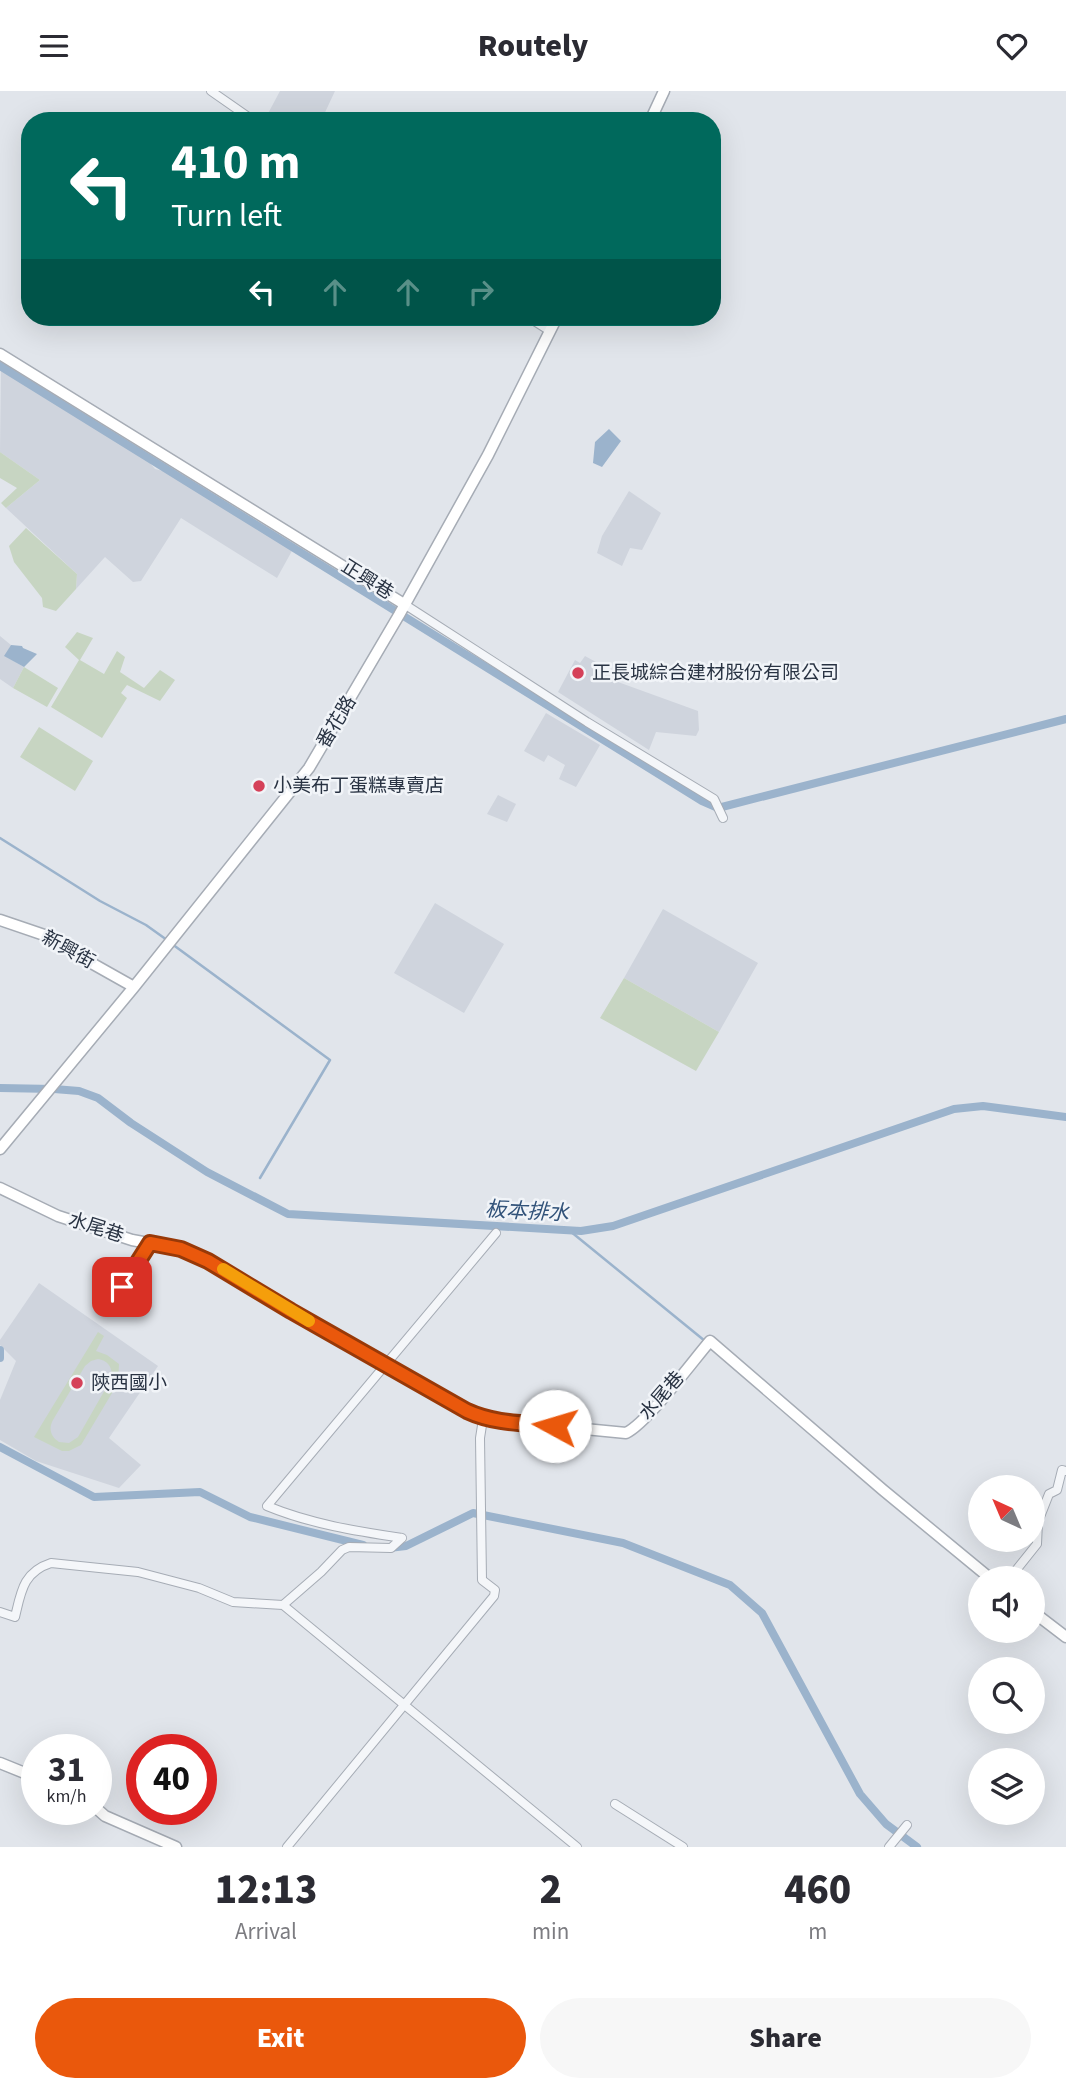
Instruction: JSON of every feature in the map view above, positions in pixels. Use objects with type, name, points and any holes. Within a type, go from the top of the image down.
[{"type":"street","points":[[211,91],[241,112]]},
{"type":"street","points":[[654,112],[664,91]]},
{"type":"street","points":[[542,326],[550,331]]},
{"type":"street","name":"番花路","points":[[0,1149],[309,768],[337,723],[511,412],[552,326]]},
{"type":"street","name":"正興巷","points":[[0,354],[404,604],[587,722],[715,799],[723,818]]},
{"type":"street","name":"新興街","points":[[0,920],[53,937],[86,960],[134,987]]},
{"type":"street","name":"水尾巷","points":[[0,1188],[58,1216],[132,1240],[181,1249],[208,1261],[483,1419],[626,1433],[633,1430],[710,1341],[892,1499],[975,1566]]},
{"type":"street","points":[[283,1605],[342,1550],[349,1547],[391,1548],[402,1538],[326,1526],[267,1506],[496,1233]]},
{"type":"street","points":[[107,1309],[150,1243]]},
{"type":"street","points":[[287,1847],[494,1596],[495,1590],[482,1580],[480,1438],[483,1419]]},
{"type":"street","points":[[1019,1566],[1037,1544],[1038,1522],[1049,1494],[1057,1490],[1062,1470],[1066,1471]]},
{"type":"street","points":[[0,1612],[15,1617],[25,1580],[51,1563],[138,1572],[199,1588],[225,1600],[283,1605],[577,1847]]},
{"type":"street","points":[[1045,1621],[1066,1637]]},
{"type":"street","points":[[0,1763],[21,1772]]},
{"type":"street","points":[[615,1804],[683,1847]]},
{"type":"street","points":[[112,1819],[176,1847]]},
{"type":"street","points":[[890,1847],[907,1825]]},
{"type":"shaded area","points":[[280,91],[335,91],[325,112],[269,112]]},
{"type":"shaded area","points":[[1,365],[144,456],[155,469],[175,474],[293,549],[277,578],[181,518],[141,581],[133,582],[105,557],[76,589],[77,574],[6,508],[40,480],[0,452]]},
{"type":"shaded area","points":[[629,491],[661,513],[642,550],[630,548],[622,566],[597,553],[602,536]]},
{"type":"shaded area","points":[[0,636],[11,645],[5,656],[24,667],[13,688],[0,679]]},
{"type":"shaded area","points":[[585,656],[605,667],[603,674],[618,682],[698,711],[699,730],[696,736],[656,732],[649,750],[558,692],[575,660],[580,663]]},
{"type":"shaded area","points":[[546,713],[600,745],[576,787],[559,779],[565,765],[548,755],[544,762],[524,751]]},
{"type":"shaded area","points":[[498,795],[516,804],[507,822],[487,814]]},
{"type":"shaded area","points":[[435,903],[504,944],[464,1013],[394,973]]},
{"type":"shaded area","points":[[663,909],[758,963],[719,1032],[624,978]]},
{"type":"shaded area","name":"陝西國小","points":[[39,1283],[158,1366],[109,1438],[141,1465],[119,1488],[36,1461],[0,1440],[0,1400],[16,1361],[0,1345],[0,1340]]},
{"type":"green space","points":[[0,452],[40,480],[6,508],[1,503],[17,488],[0,478]]},
{"type":"green space","points":[[26,528],[77,574],[76,589],[56,611],[43,607],[42,598],[14,562],[9,546]]},
{"type":"green space","points":[[77,632],[93,638],[80,660],[104,674],[117,651],[125,657],[120,672],[144,688],[160,670],[175,680],[160,701],[127,685],[121,693],[127,698],[102,738],[51,707],[79,660],[65,647]]},
{"type":"green space","points":[[24,667],[58,688],[47,707],[13,688]]},
{"type":"green space","points":[[39,727],[93,761],[75,791],[20,757]]},
{"type":"green space","points":[[624,978],[719,1032],[696,1071],[600,1018]]},
{"type":"green space","points":[[98,1332],[104,1336],[96,1351],[119,1364],[118,1383],[81,1445],[69,1451],[62,1451],[34,1437]],"holes":[[[98,1359],[110,1367],[110,1381],[78,1437],[69,1443],[59,1442],[51,1433],[53,1420],[85,1366]]]},
{"type":"water","points":[[609,429],[621,441],[602,467],[593,463],[595,442]]},
{"type":"water","points":[[11,645],[22,646],[37,654],[24,667],[4,656]]},
{"type":"waterway","points":[[0,366],[702,801],[718,808],[1066,719]]},
{"type":"waterway","points":[[0,838],[167,940]]},
{"type":"waterway","points":[[172,944],[330,1060],[260,1178]]},
{"type":"waterway","name":"板本排水","points":[[0,1088],[79,1091],[98,1098],[131,1123],[207,1172],[288,1214],[581,1231],[613,1226],[954,1109],[983,1106],[1066,1117]]},
{"type":"waterway","points":[[570,1231],[705,1341]]},
{"type":"waterway","points":[[0,1350],[0,1358]]},
{"type":"waterway","points":[[0,1447],[94,1497],[200,1492],[250,1517],[363,1545]]},
{"type":"waterway","points":[[389,1548],[406,1546],[473,1513],[623,1543],[730,1585],[762,1613],[860,1794],[886,1824],[917,1847]]},
{"type":"slow traffic","points":[[223,1269],[309,1321]]},
{"type":"place","name":"正長城綜合建材股份有限公司","points":[[578,673]]},
{"type":"place","name":"小美布丁蛋糕專賣店","points":[[259,786]]},
{"type":"place","name":"陝西國小","points":[[77,1383]]},
{"type":"route","points":[[122,1287],[150,1243],[181,1249],[208,1261],[483,1419],[555,1426]]}]
